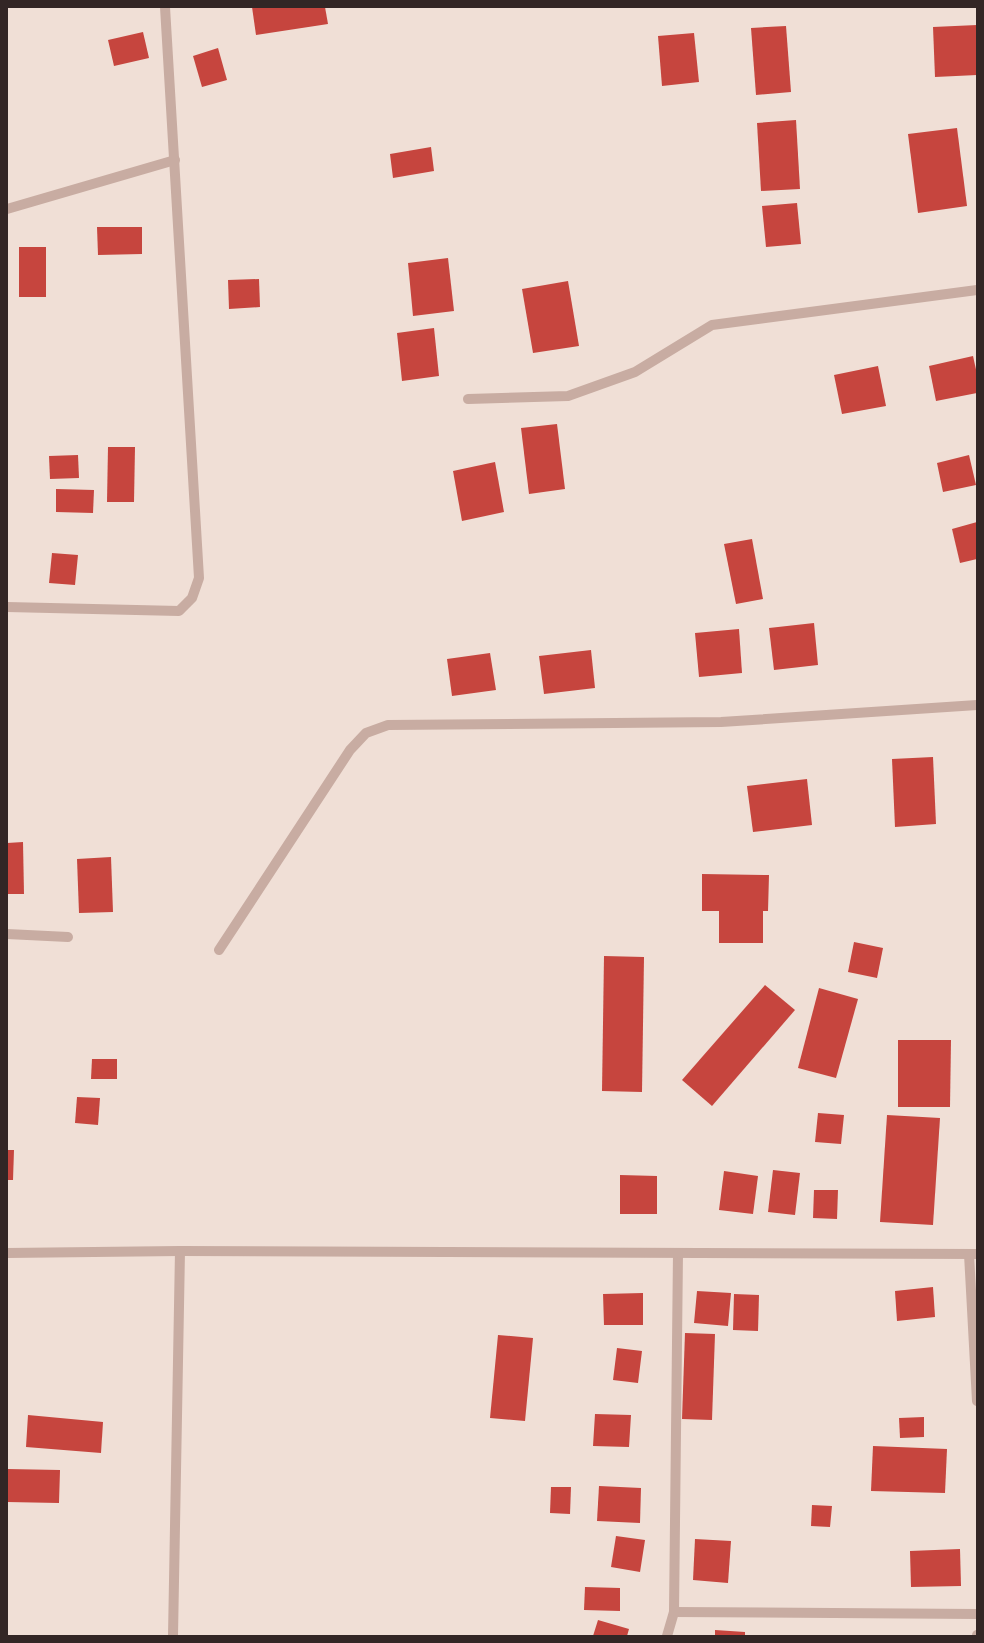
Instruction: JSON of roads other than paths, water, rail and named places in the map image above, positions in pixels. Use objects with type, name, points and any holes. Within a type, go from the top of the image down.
[{"type":"street","points":[[7,607],[179,611],[192,598],[199,578],[165,7]]},
{"type":"street","points":[[7,209],[175,160]]},
{"type":"street","points":[[468,399],[568,396],[635,372],[712,325],[977,290]]},
{"type":"street","points":[[219,950],[350,750],[366,733],[388,725],[721,722],[977,704]]},
{"type":"street","points":[[7,934],[68,937]]},
{"type":"street","points":[[173,1636],[180,1251]]},
{"type":"street","points":[[7,1253],[180,1251],[973,1254],[977,1401]]},
{"type":"street","points":[[667,1636],[674,1612],[678,1253]]},
{"type":"street","points":[[674,1612],[977,1614]]}]
